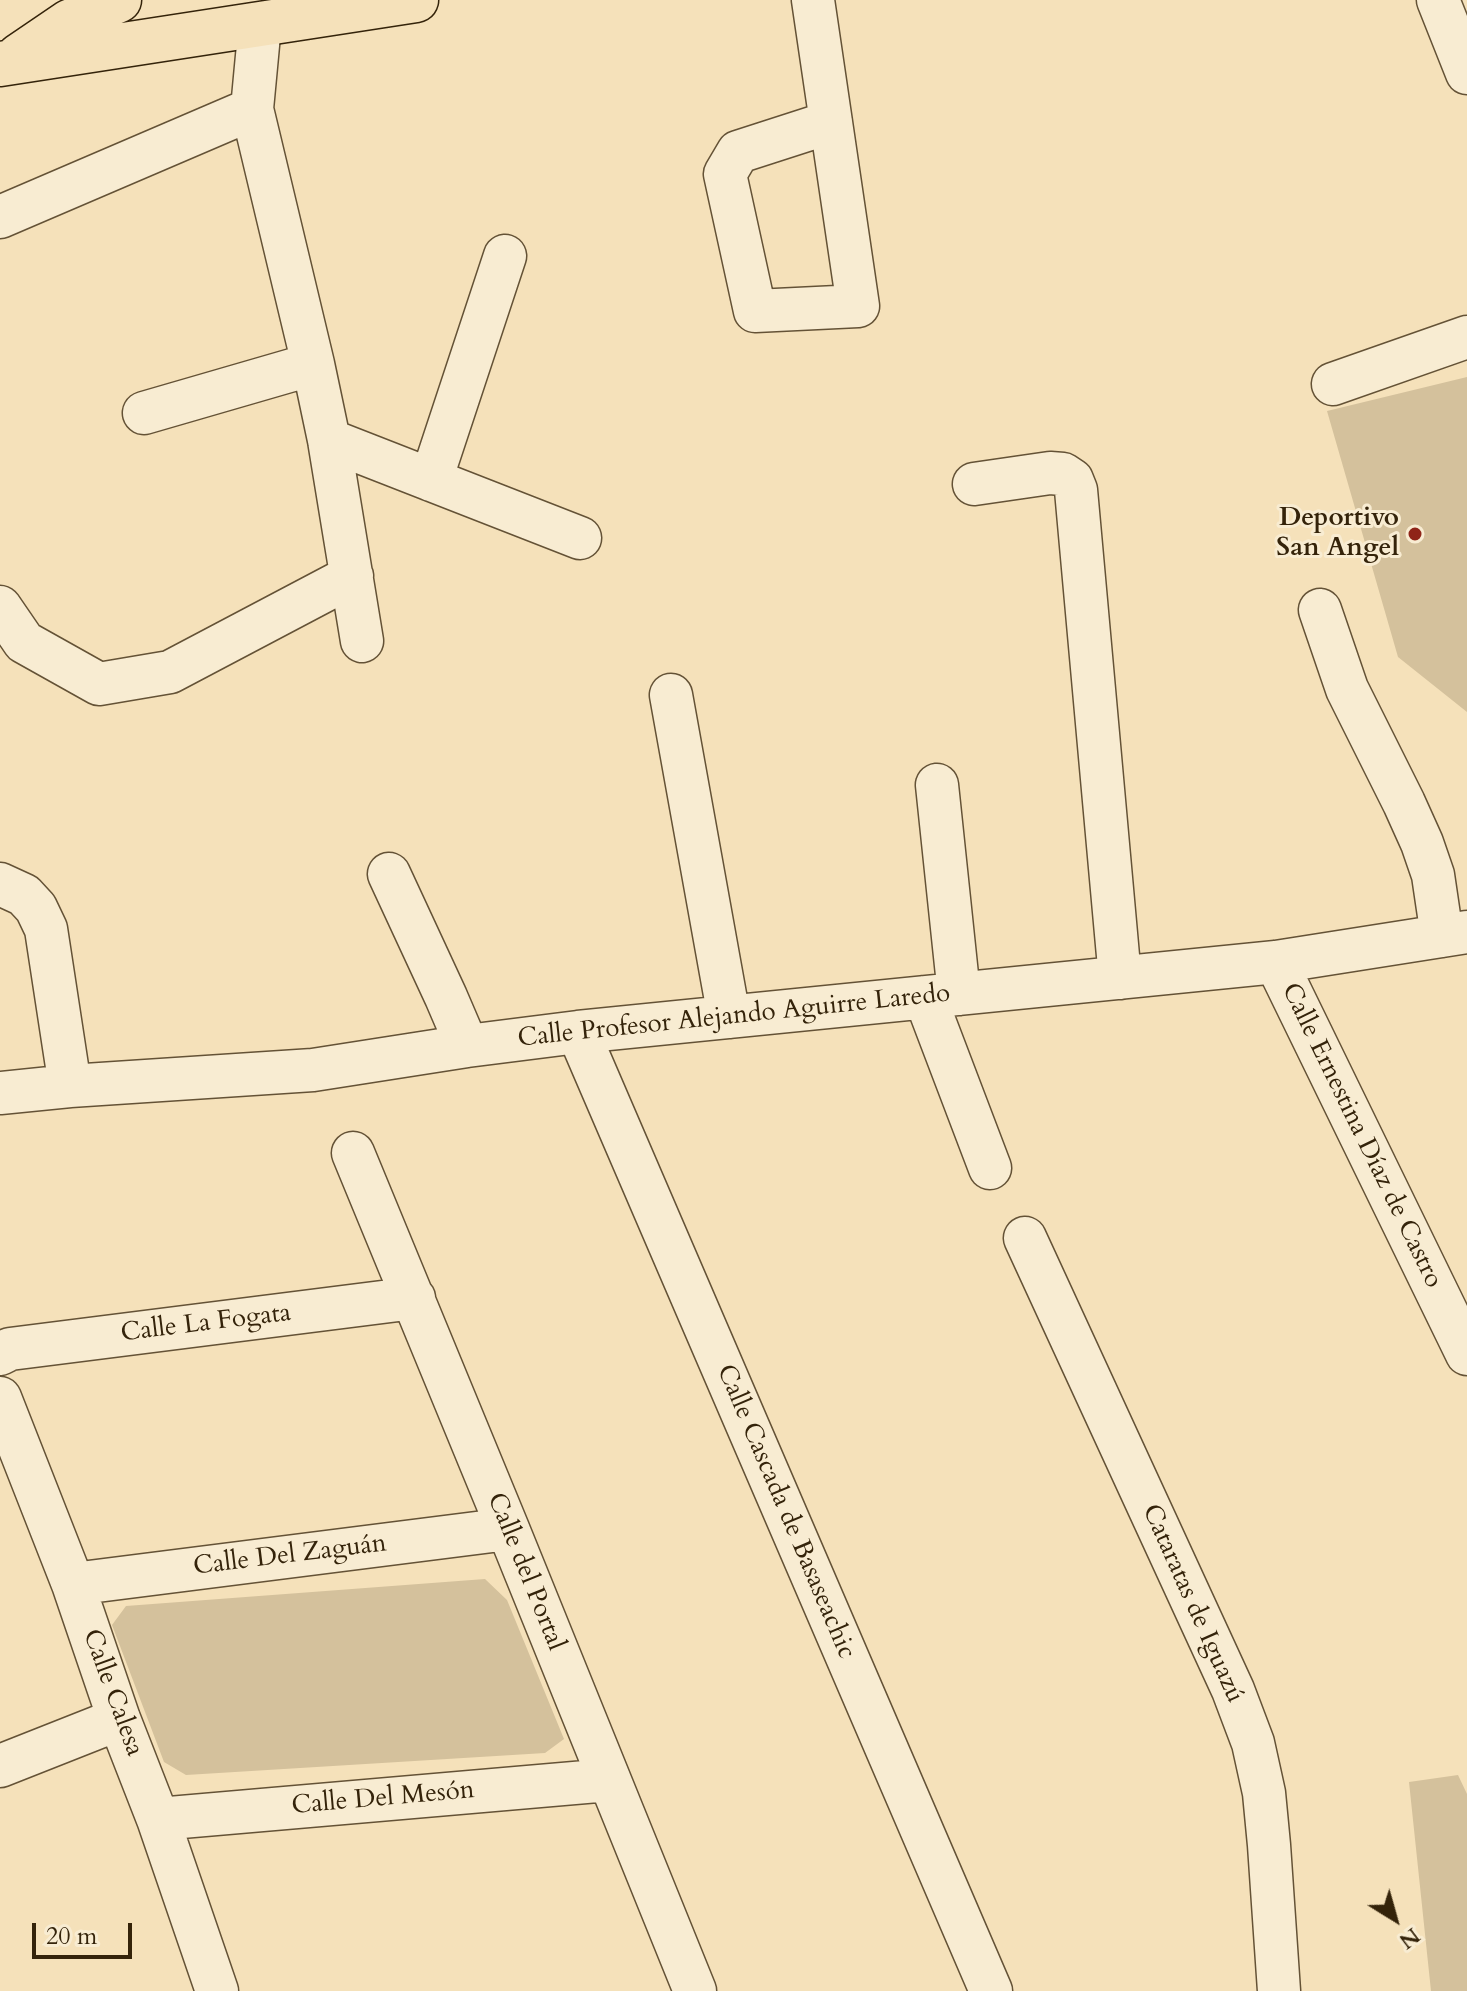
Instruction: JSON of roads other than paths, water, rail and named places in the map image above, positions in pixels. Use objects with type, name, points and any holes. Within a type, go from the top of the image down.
[{"type":"main road","points":[[5,63],[69,22],[119,0]]},
{"type":"main road","points":[[5,63],[416,0]]},
{"type":"street","points":[[813,0],[831,122],[858,306],[755,311],[725,174],[738,152],[831,122]]},
{"type":"street","points":[[1438,0],[1467,73]]},
{"type":"street","points":[[260,24],[252,109],[329,440],[362,641]]},
{"type":"street","points":[[0,217],[252,109]]},
{"type":"street","points":[[431,480],[505,256]]},
{"type":"street","points":[[1333,384],[1467,337]]},
{"type":"street","points":[[144,413],[313,364]]},
{"type":"street","points":[[329,440],[580,538]]},
{"type":"street","points":[[974,484],[1050,473],[1063,474],[1072,480],[1076,490],[1120,978]]},
{"type":"street","points":[[0,607],[24,642],[99,684],[170,672],[352,576]]},
{"type":"street","points":[[1320,610],[1347,689],[1422,843],[1454,934]]},
{"type":"street","points":[[671,695],[729,1017]]},
{"type":"street","points":[[937,785],[942,995],[990,1168]]},
{"type":"street","points":[[389,874],[467,1046]]},
{"type":"street","points":[[0,884],[24,895],[36,908],[46,929],[70,1086]]},
{"type":"street","name":"Calle Profesor Alejando Aguirre Laredo","points":[[0,1093],[313,1070],[578,1032],[1276,962],[1454,934]]},
{"type":"street","name":"Calle Ernestina Díaz de Castro","points":[[1276,962],[1467,1354]]},
{"type":"street","name":"Calle Cascada de Basaseachic","points":[[578,1032],[991,1991]]},
{"type":"street","name":"Calle del Portal","points":[[353,1153],[695,1991]]},
{"type":"street","name":"Cataratas de Iguazú","points":[[1025,1238],[1233,1690],[1253,1743],[1264,1793],[1279,1991]]},
{"type":"street","name":"Calle La Fogata","points":[[0,1354],[10,1349],[414,1298]]},
{"type":"street","name":"Calle Calesa","points":[[0,1398],[73,1584],[217,1991]]},
{"type":"street","name":"Calle Del Zaguán","points":[[73,1584],[508,1529]]},
{"type":"street","points":[[0,1766],[119,1719]]},
{"type":"street","name":"Calle Del Mesón","points":[[158,1819],[609,1780]]},
{"type":"place","name":"Deportivo San Angel","points":[[1415,534]]}]
